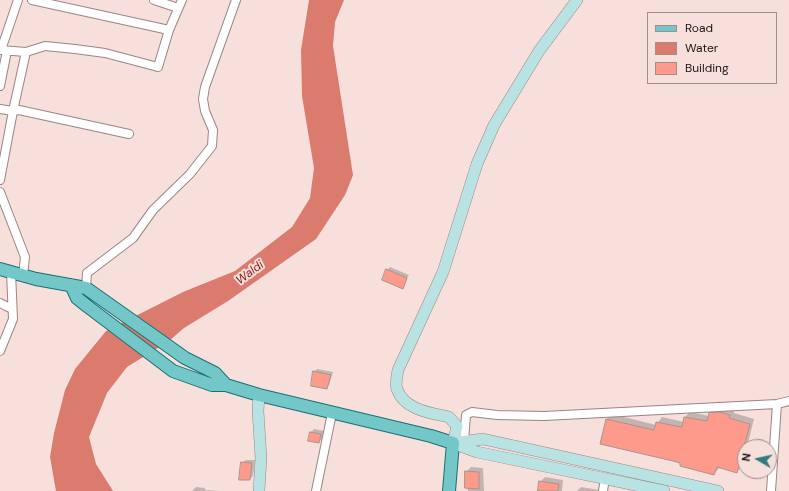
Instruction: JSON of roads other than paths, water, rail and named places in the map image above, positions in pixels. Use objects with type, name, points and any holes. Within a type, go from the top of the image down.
[{"type":"main road","points":[[5,270],[86,288],[108,302],[185,358],[216,373],[226,385]]},
{"type":"main road","points":[[71,285],[77,298],[173,372],[212,385],[226,385],[259,395],[332,413],[458,442],[449,491]]},
{"type":"street","points":[[0,86],[3,50],[18,0]]},
{"type":"street","points":[[32,0],[49,2],[169,30]]},
{"type":"street","points":[[154,0],[178,8]]},
{"type":"street","points":[[3,50],[26,52],[45,46],[75,48],[105,53],[158,67],[169,30],[182,0]]},
{"type":"street","points":[[86,288],[87,274],[133,238],[153,210],[190,174],[212,146],[213,130],[205,111],[203,100],[205,87],[236,0]]},
{"type":"street","points":[[458,442],[456,426],[450,417],[420,411],[404,401],[396,388],[398,370],[444,272],[477,164],[494,124],[539,51],[577,0]]},
{"type":"street","points":[[0,180],[12,111],[26,52]]},
{"type":"street","points":[[0,108],[12,111],[20,110],[129,134]]},
{"type":"street","points":[[0,192],[25,257],[23,275]]},
{"type":"street","points":[[0,351],[13,319],[5,270]]},
{"type":"street","points":[[0,303],[12,309]]},
{"type":"street","points":[[259,395],[258,412],[261,458],[259,491]]},
{"type":"street","points":[[458,442],[466,415],[472,412],[486,414],[544,416],[777,404],[789,400]]},
{"type":"street","points":[[771,491],[777,404]]},
{"type":"street","points":[[316,491],[332,413]]},
{"type":"street","points":[[458,442],[482,439],[718,491]]},
{"type":"street","points":[[458,442],[477,452],[664,491]]},
{"type":"street","points":[[603,491],[605,478]]},
{"type":"water","name":"Waldi","points":[[309,0],[344,0],[335,22],[333,46],[353,175],[345,195],[316,239],[228,301],[184,328],[169,341],[127,367],[107,393],[89,437],[96,464],[113,491],[56,491],[50,457],[54,433],[65,390],[75,369],[106,331],[183,292],[235,271],[292,227],[310,198],[314,168],[302,96],[301,50]]}]
